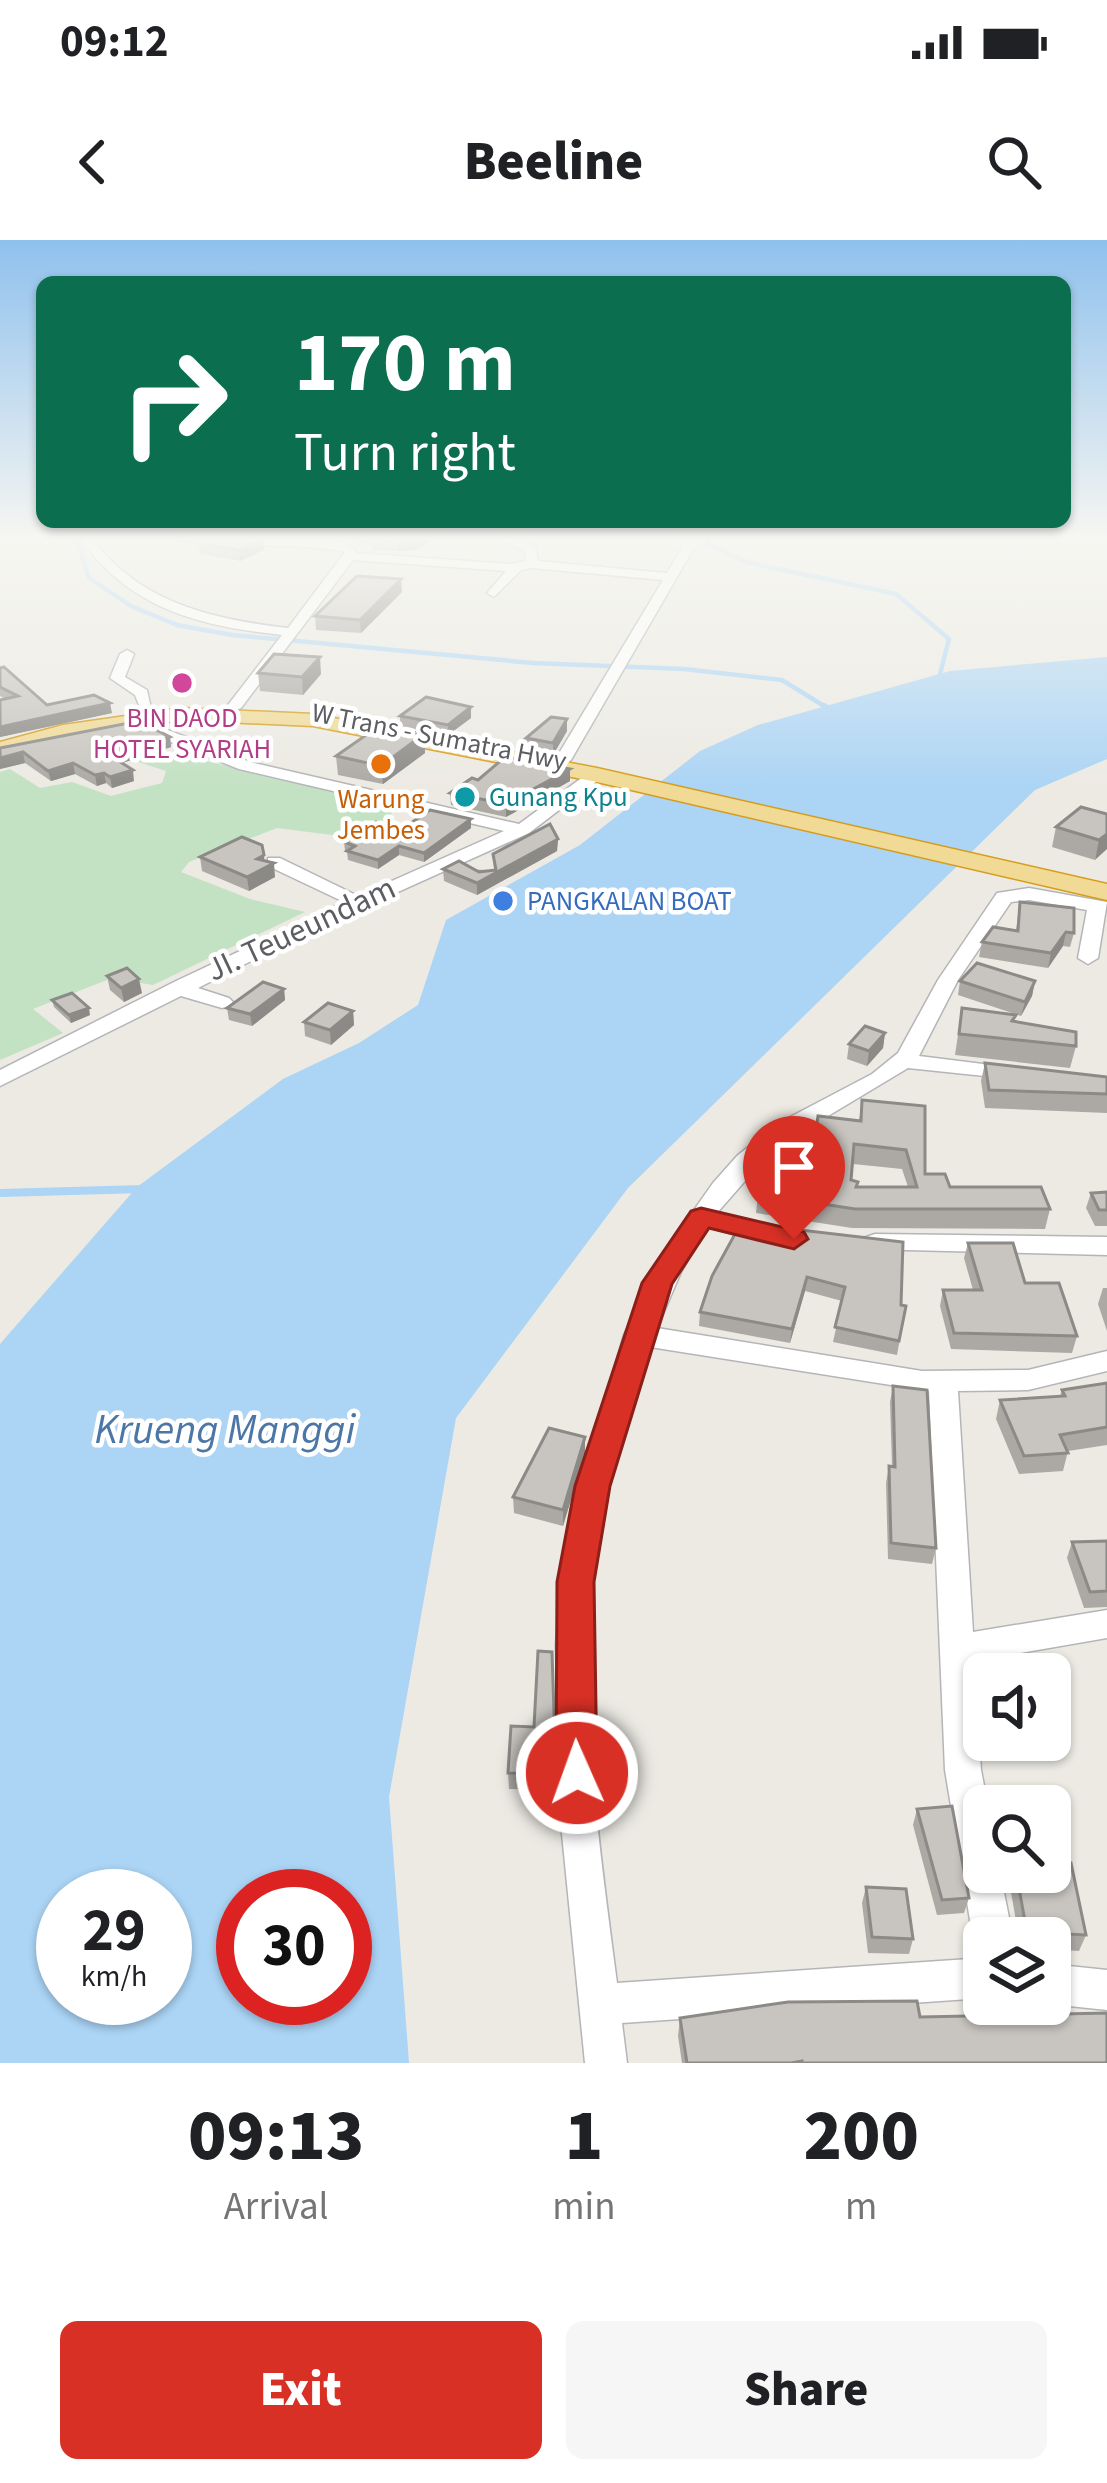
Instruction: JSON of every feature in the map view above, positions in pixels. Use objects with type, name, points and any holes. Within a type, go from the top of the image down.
[{"type":"highway","name":"W Trans - Sumatra Hwy","points":[[0,738],[236,705],[347,717],[563,760],[595,771]]},
{"type":"highway","points":[[0,749],[146,714],[226,713],[313,720],[532,764],[595,771],[1020,867],[1105,896]]},
{"type":"street","points":[[206,619],[284,637]]},
{"type":"street","points":[[236,705],[299,619]]},
{"type":"street","points":[[563,760],[647,619]]},
{"type":"street","points":[[127,654],[117,678],[142,693],[154,730],[244,766],[523,829]]},
{"type":"street","name":"JI. Teueundam","points":[[0,1079],[186,990],[348,897],[468,864],[523,829],[595,771]]},
{"type":"street","points":[[274,862],[348,897]]},
{"type":"street","points":[[606,2063],[588,1933],[574,1733],[576,1582],[593,1486],[658,1283],[701,1217],[747,1160],[797,1117],[881,1078],[904,1061],[947,980],[1004,897],[1105,896],[1088,958]]},
{"type":"street","points":[[186,990],[222,1003]]},
{"type":"street","points":[[904,1061],[1048,1078]]},
{"type":"street","points":[[701,1217],[804,1240]]},
{"type":"street","points":[[844,1244],[1107,1246]]},
{"type":"street","points":[[638,1335],[943,1382],[1028,1380],[1107,1361]]},
{"type":"street","points":[[943,1382],[963,1770],[989,1917]]},
{"type":"street","points":[[957,1649],[1107,1624]]},
{"type":"street","points":[[600,2004],[963,1979]]},
{"type":"street","points":[[1071,1986],[1107,1990]]},
{"type":"green space","points":[[172,753],[391,804],[393,831],[378,828],[348,837],[277,828],[189,862],[181,872],[250,899],[305,912],[153,985],[112,978],[33,1009],[63,1033],[0,1060],[0,772],[10,769],[40,788],[72,782],[111,796],[162,783],[166,771],[132,760]]},
{"type":"water","name":"Krueng Manggi","points":[[1107,657],[1107,759],[1035,790],[628,1188],[456,1418],[389,1797],[409,2063],[0,2063],[0,1344],[137,1187],[283,1079],[359,1043],[418,1005],[446,920],[580,845],[700,751],[758,725],[950,671]]},
{"type":"building","points":[[274,654],[320,657],[302,677],[258,673]]},
{"type":"building","points":[[0,668],[47,705],[94,695],[110,703],[0,727],[0,700],[18,696],[0,687]]},
{"type":"building","points":[[426,697],[471,707],[448,725],[400,716]]},
{"type":"building","points":[[551,717],[567,719],[553,743],[526,738]]},
{"type":"building","points":[[139,721],[170,737],[111,756],[133,770],[110,777],[73,763],[48,771],[23,752],[0,758],[0,748]]},
{"type":"building","points":[[379,726],[424,734],[381,766],[336,756]]},
{"type":"building","points":[[505,757],[570,769],[506,804],[450,793],[472,778],[478,780]]},
{"type":"building","points":[[1081,807],[1107,814],[1107,834],[1099,840],[1056,827]]},
{"type":"building","points":[[430,810],[471,819],[424,853],[399,846],[378,860],[347,851],[355,846],[344,842],[376,822],[402,829]]},
{"type":"building","points":[[550,824],[558,839],[477,883],[443,869],[459,861],[479,872],[496,870],[493,854]]},
{"type":"building","points":[[242,837],[262,845],[264,855],[257,859],[274,863],[247,877],[200,857]]},
{"type":"building","points":[[1020,902],[1074,908],[1074,933],[1066,932],[1051,953],[982,942],[993,927],[1018,931]]},
{"type":"building","points":[[977,963],[1035,981],[1025,1002],[960,981]]},
{"type":"building","points":[[127,968],[139,979],[121,988],[107,976]]},
{"type":"building","points":[[263,982],[284,989],[250,1014],[227,1008]]},
{"type":"building","points":[[72,993],[89,1008],[69,1015],[52,1000]]},
{"type":"building","points":[[328,1003],[353,1011],[330,1030],[304,1022]]},
{"type":"building","points":[[962,1008],[1016,1015],[1012,1021],[1076,1032],[1076,1046],[959,1034]]},
{"type":"building","points":[[865,1026],[885,1033],[869,1051],[849,1044]]},
{"type":"building","points":[[985,1063],[1107,1077],[1107,1094],[989,1090]]},
{"type":"building","points":[[862,1100],[925,1106],[925,1174],[945,1174],[950,1187],[1041,1187],[1050,1209],[855,1209],[758,1194],[772,1168],[791,1173],[796,1156],[812,1159],[818,1116],[861,1121]],"holes":[[[854,1144],[906,1150],[917,1187],[856,1187],[858,1182],[851,1180]]]},
{"type":"building","points":[[1107,1192],[1107,1210],[1099,1210],[1091,1193]]},
{"type":"building","points":[[741,1223],[903,1242],[901,1305],[906,1306],[899,1341],[835,1327],[845,1287],[807,1277],[792,1329],[700,1312],[712,1276]]},
{"type":"building","points":[[968,1243],[1013,1243],[1025,1283],[1059,1283],[1077,1336],[954,1333],[943,1290],[982,1290]]},
{"type":"building","points":[[1107,1383],[1107,1427],[1060,1435],[1068,1453],[1024,1456],[1000,1400],[1065,1396],[1062,1390]]},
{"type":"building","points":[[893,1386],[927,1390],[936,1548],[891,1543]]},
{"type":"building","points":[[549,1428],[585,1437],[563,1510],[513,1497]]},
{"type":"building","points":[[1107,1541],[1107,1591],[1090,1592],[1072,1542]]},
{"type":"building","points":[[538,1651],[552,1652],[556,1774],[508,1773],[511,1726],[534,1727]]},
{"type":"building","points":[[952,1806],[963,1893],[969,1898],[942,1900],[917,1809]]},
{"type":"building","points":[[1071,1863],[1086,1935],[1071,1934],[1071,1917],[1024,1917],[1020,1893],[1071,1893]]},
{"type":"building","points":[[866,1887],[906,1889],[913,1939],[872,1937]]},
{"type":"building","points":[[917,2001],[920,2017],[963,2016],[963,2025],[1071,2025],[1071,2014],[1107,2013],[1107,2063],[687,2063],[680,2018],[788,2002]]},
{"type":"waterway","points":[[163,619],[232,635],[782,680],[829,709]]},
{"type":"waterway","points":[[926,619],[949,639],[939,678]]},
{"type":"waterway","points":[[824,706],[830,710]]},
{"type":"waterway","points":[[0,1193],[142,1189]]},
{"type":"place","name":"BIN DAOD HOTEL SYARIAH","points":[[182,683]]},
{"type":"place","name":"Warung Jembes","points":[[381,764]]},
{"type":"place","name":"Gunang Kpu","points":[[465,797]]},
{"type":"place","name":"PANGKALAN BOAT","points":[[503,901]]},
{"type":"route","points":[[577,1773],[576,1582],[593,1486],[658,1283],[701,1217],[794,1239]]}]
